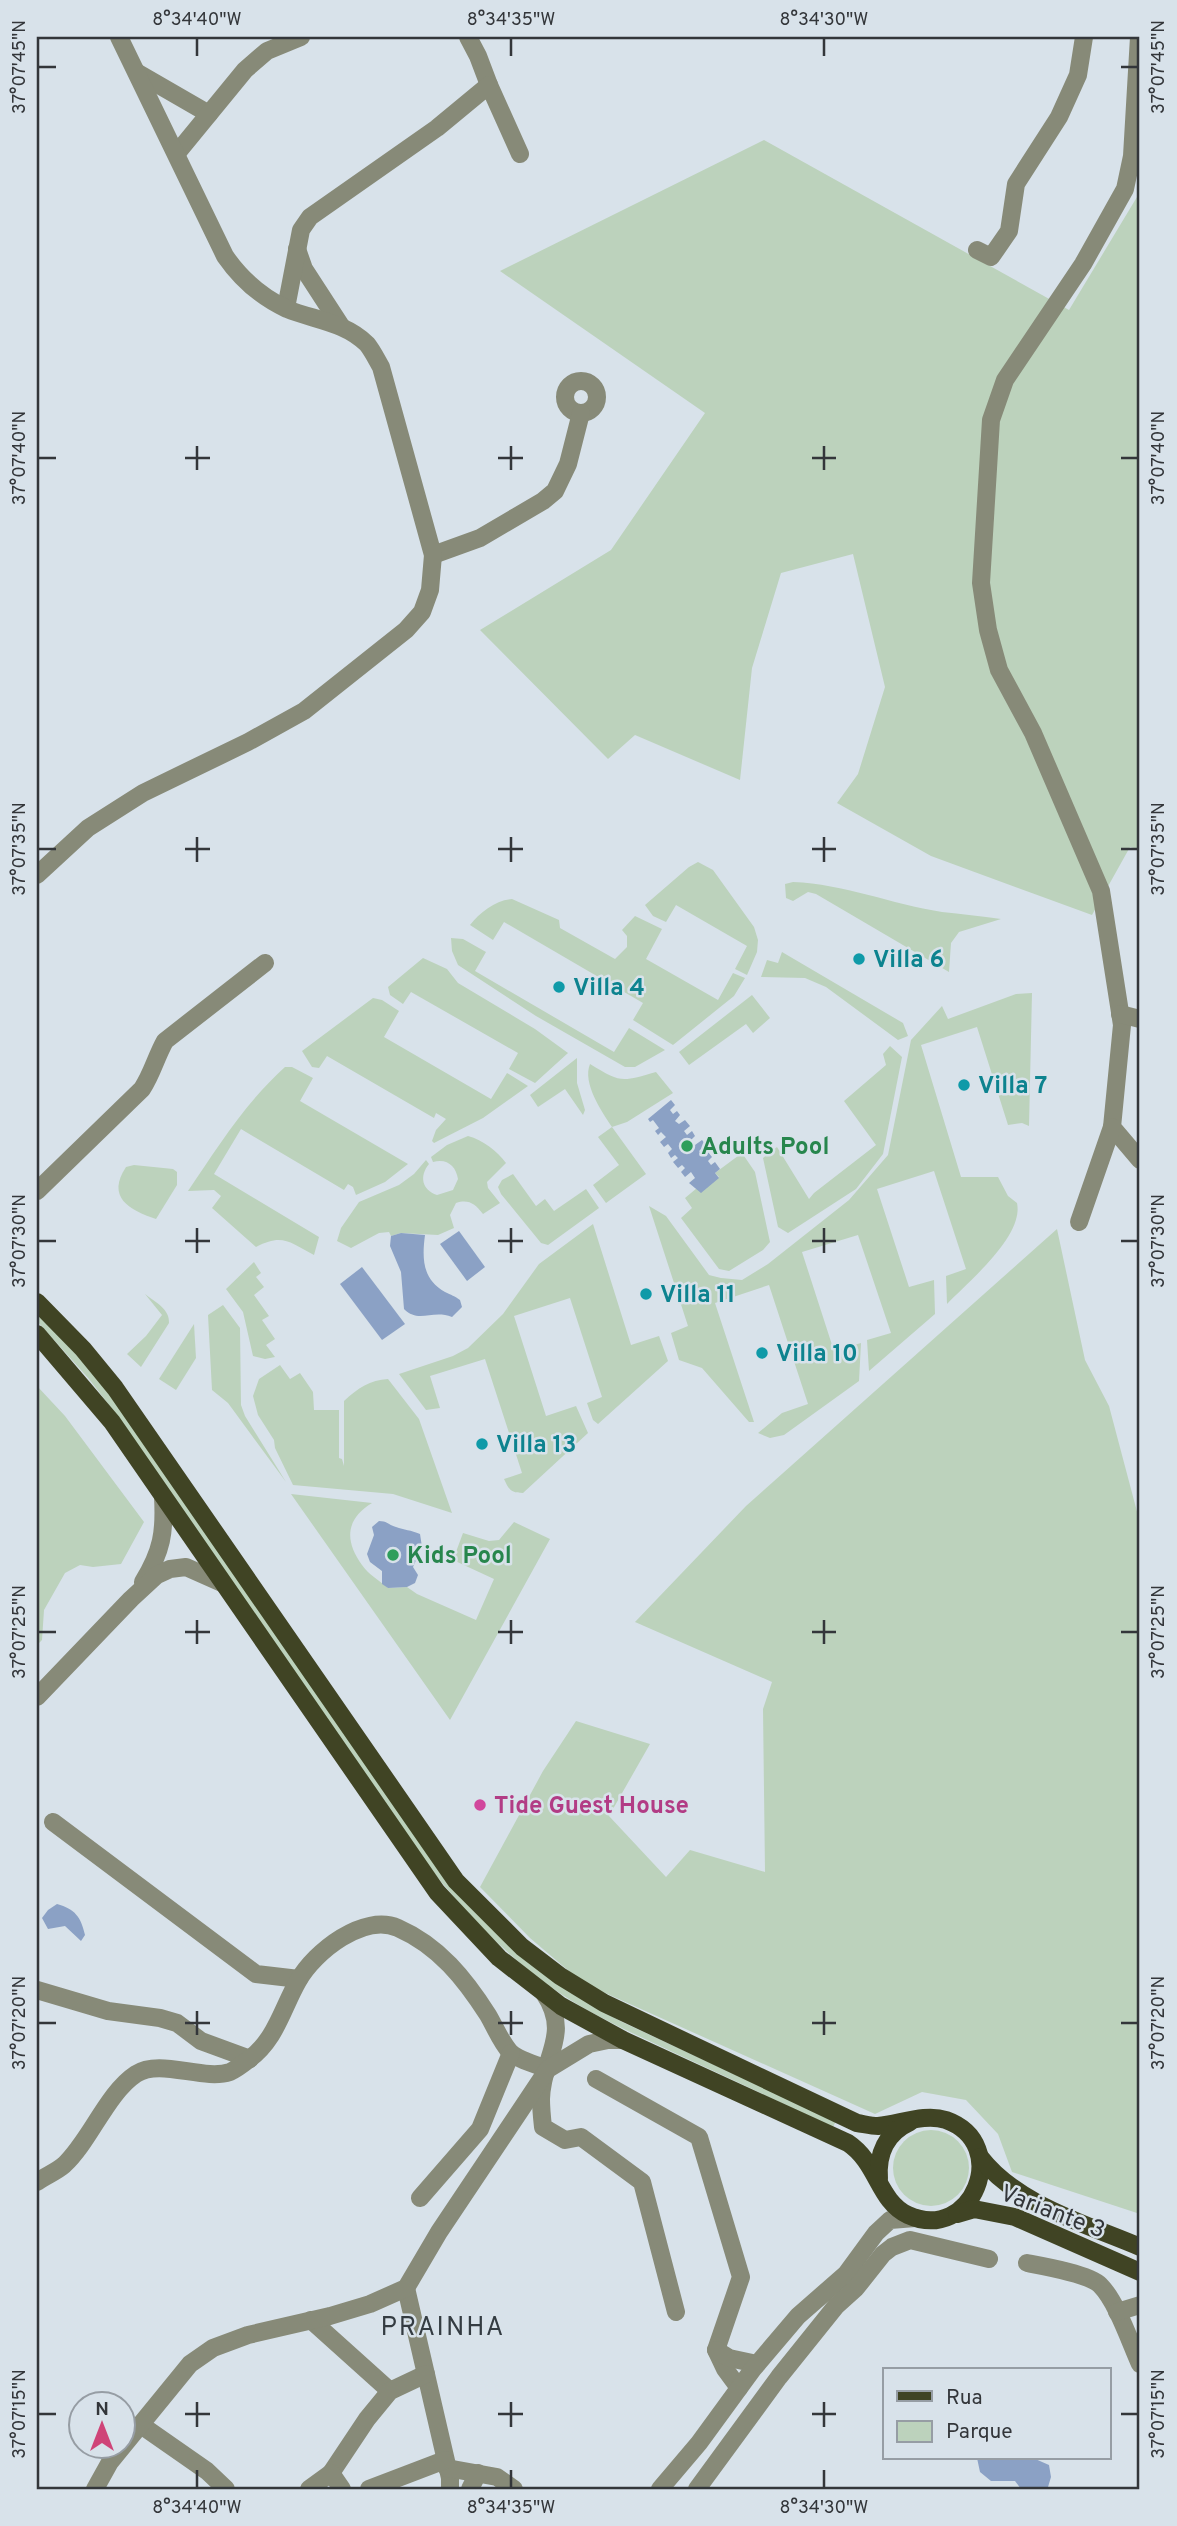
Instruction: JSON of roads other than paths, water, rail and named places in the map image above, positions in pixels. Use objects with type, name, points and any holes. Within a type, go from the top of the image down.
[{"type":"main road","points":[[37,1301],[83,1349],[115,1388],[456,1881],[489,1917],[560,1976],[604,2003],[847,2118],[875,2126],[934,2118],[954,2124],[971,2138],[980,2157],[980,2178],[972,2198],[965,2206],[947,2217],[936,2219],[915,2218],[905,2213],[885,2192],[869,2162],[860,2151],[848,2143],[623,2040],[561,2006],[499,1958],[437,1892],[112,1422],[37,1334]]},
{"type":"main road","points":[[885,2192],[878,2170],[882,2149],[895,2131],[913,2120]]},
{"type":"main road","name":"Variante 3","points":[[980,2157],[992,2173],[1023,2197],[1140,2247]]},
{"type":"main road","name":"Variante 3","points":[[947,2217],[974,2209],[1015,2217],[1140,2272]]},
{"type":"street","points":[[37,875],[88,828],[143,793],[248,742],[304,711],[406,630],[422,612],[430,590],[433,555],[381,368],[367,344],[341,326],[286,308],[256,290],[231,265],[119,37]]},
{"type":"street","points":[[177,153],[245,70],[267,51],[301,37]]},
{"type":"street","points":[[468,37],[520,154]]},
{"type":"street","points":[[977,250],[991,257],[1009,231],[1016,184],[1059,117],[1078,75],[1084,37]]},
{"type":"street","points":[[1079,1222],[1112,1128],[1122,1026],[1101,891],[1032,733],[999,670],[988,630],[981,583],[991,420],[1005,380],[1083,264],[1125,190],[1132,156],[1139,37]]},
{"type":"street","points":[[138,73],[209,114]]},
{"type":"street","points":[[286,308],[301,230],[310,217],[437,128],[489,85]]},
{"type":"street","points":[[297,249],[304,269],[341,326]]},
{"type":"street","points":[[433,555],[480,538],[543,501],[555,491],[568,464],[580,413]]},
{"type":"street","points":[[37,1191],[142,1089],[152,1074],[165,1041],[265,963]]},
{"type":"street","points":[[1120,1014],[1140,1019]]},
{"type":"street","points":[[1112,1128],[1140,1160]]},
{"type":"street","points":[[131,1599],[145,1579],[163,1543],[163,1497]]},
{"type":"street","points":[[37,1697],[157,1575],[170,1569],[186,1567],[222,1583]]},
{"type":"street","points":[[53,1822],[256,1975],[299,1979]]},
{"type":"street","points":[[37,2182],[63,2165],[125,2083],[138,2072],[159,2069],[212,2074],[231,2071],[250,2059],[266,2044],[299,1979],[333,1944],[374,1923],[394,1926],[413,1935],[454,1966],[511,2053],[548,2069]]},
{"type":"street","points":[[37,1990],[108,2011],[177,2023],[201,2041],[250,2059]]},
{"type":"street","points":[[544,1993],[556,2015],[557,2032],[541,2097],[543,2127],[565,2140],[580,2137],[642,2182],[676,2312]]},
{"type":"street","points":[[95,2489],[110,2462],[190,2364],[213,2348],[248,2335],[370,2304],[406,2288],[439,2232],[548,2069],[589,2044],[623,2040]]},
{"type":"street","points":[[420,2198],[480,2129],[511,2053]]},
{"type":"street","points":[[596,2079],[699,2137],[741,2277],[716,2350],[725,2369],[739,2388]]},
{"type":"street","points":[[876,2233],[885,2192]]},
{"type":"street","points":[[660,2489],[699,2443],[757,2364],[798,2316],[846,2274],[876,2233],[890,2220],[915,2218]]},
{"type":"street","points":[[697,2489],[779,2377],[836,2306],[856,2288],[883,2254],[910,2239],[989,2259]]},
{"type":"street","points":[[1027,2263],[1061,2269],[1099,2284],[1117,2312],[1140,2364]]},
{"type":"street","points":[[406,2288],[450,2489]]},
{"type":"street","points":[[1117,2312],[1140,2305]]},
{"type":"street","points":[[311,2320],[390,2390]]},
{"type":"street","points":[[716,2350],[729,2358],[757,2364]]},
{"type":"street","points":[[309,2489],[331,2473],[390,2390],[426,2374]]},
{"type":"street","points":[[141,2425],[207,2470],[226,2489]]},
{"type":"street","points":[[369,2489],[446,2464],[497,2477],[514,2489]]},
{"type":"street","points":[[331,2473],[342,2489]]},
{"type":"street","points":[[470,2489],[478,2473]]},
{"type":"water","name":"Adults Pool","points":[[671,1100],[675,1105],[670,1110],[673,1114],[677,1111],[680,1115],[675,1121],[679,1124],[685,1120],[690,1126],[684,1131],[687,1135],[692,1131],[695,1136],[691,1140],[695,1145],[702,1140],[706,1145],[699,1151],[703,1156],[708,1152],[712,1157],[708,1161],[711,1165],[715,1162],[720,1169],[715,1173],[719,1178],[701,1193],[689,1183],[695,1178],[691,1172],[685,1177],[681,1172],[685,1168],[682,1165],[678,1168],[673,1162],[678,1158],[675,1155],[671,1158],[668,1153],[672,1149],[668,1144],[664,1147],[660,1142],[666,1137],[661,1132],[658,1135],[655,1131],[659,1128],[653,1120],[650,1122],[648,1119]]},
{"type":"water","points":[[459,1231],[485,1267],[467,1281],[440,1244]]},
{"type":"water","points":[[401,1233],[425,1235],[424,1260],[428,1274],[437,1287],[460,1300],[462,1307],[452,1317],[438,1314],[415,1315],[404,1309],[401,1272],[390,1246],[391,1236]]},
{"type":"water","points":[[362,1267],[405,1324],[382,1340],[340,1284]]},
{"type":"water","name":"Kids Pool","points":[[379,1521],[420,1534],[422,1547],[413,1567],[418,1575],[415,1583],[407,1587],[388,1588],[382,1584],[382,1571],[370,1562],[367,1554],[374,1535],[372,1527]]},
{"type":"water","points":[[57,1904],[73,1911],[79,1919],[85,1935],[81,1941],[65,1926],[48,1929],[42,1918]]},
{"type":"water","points":[[977,2460],[1038,2460],[1049,2465],[1051,2477],[1048,2487],[1021,2489],[1015,2481],[991,2481],[980,2472]]},
{"type":"place","name":"Villa 6","points":[[859,959]]},
{"type":"place","name":"Villa 4","points":[[559,987]]},
{"type":"place","name":"Villa 7","points":[[964,1085]]},
{"type":"place","name":"Adults Pool","points":[[687,1146]]},
{"type":"place","name":"Villa 11","points":[[646,1294]]},
{"type":"place","name":"Villa 10","points":[[762,1353]]},
{"type":"place","name":"Villa 13","points":[[482,1444]]},
{"type":"place","name":"Kids Pool","points":[[393,1555]]},
{"type":"place","name":"Tide Guest House","points":[[480,1805]]},
{"type":"district","name":"PRAINHA","points":[[443,2326]]}]
